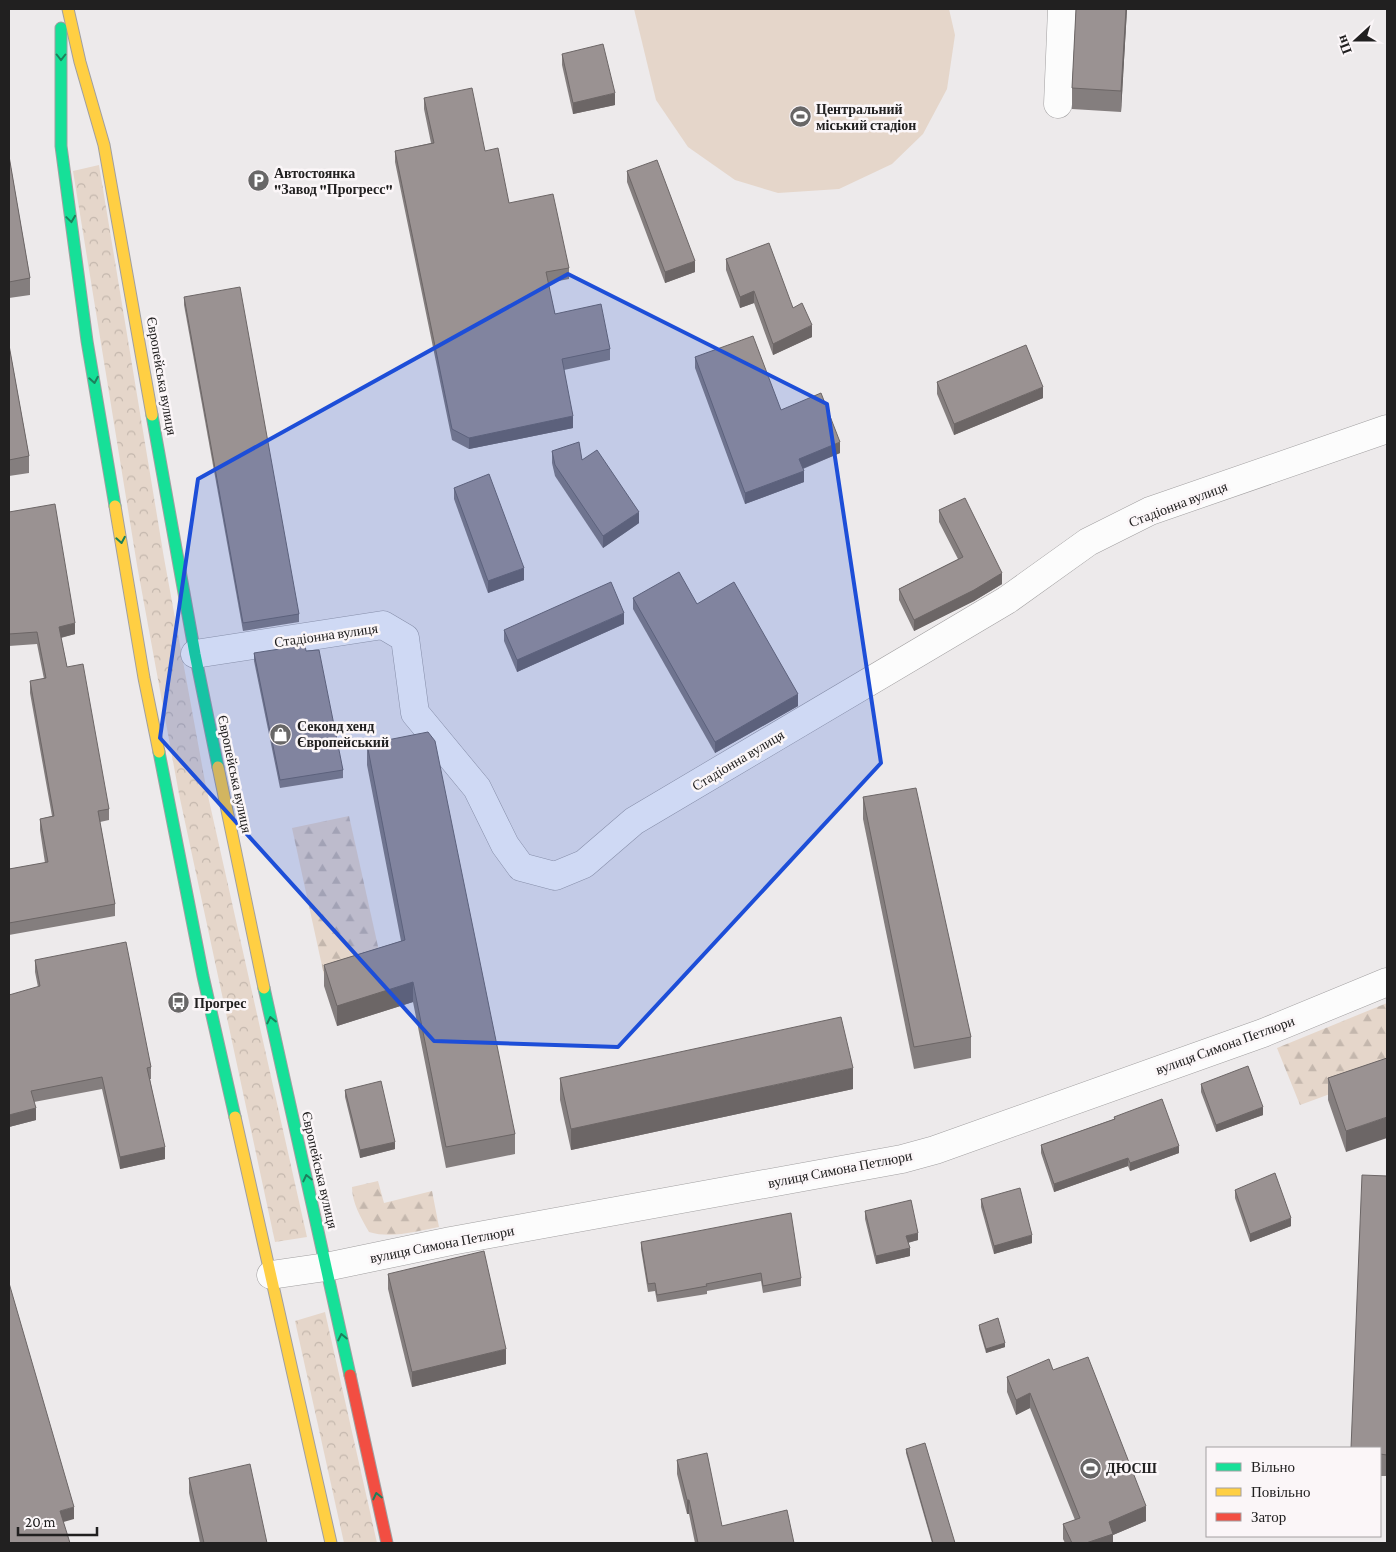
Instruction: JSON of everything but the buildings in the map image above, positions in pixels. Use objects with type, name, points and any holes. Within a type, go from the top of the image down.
[{"type":"street","points":[[60,9],[61,146],[87,341],[144,678],[194,930],[332,1543]]},
{"type":"street","name":"Європейська вулиця","points":[[68,9],[80,62],[104,145],[195,654],[260,969],[388,1543]]},
{"type":"street","points":[[1058,104],[1062,9]]},
{"type":"street","name":"Стадіонна вулиця","points":[[195,654],[383,625],[396,632],[405,638],[415,713],[477,788],[505,845],[521,866],[555,876],[584,864],[634,821],[1007,600],[1088,542],[1150,511],[1387,429]]},
{"type":"street","name":"вулиця Симона Петлюри","points":[[271,1275],[326,1267],[451,1241],[902,1159],[944,1146],[1263,1033],[1387,982]]},
{"type":"highlighted area","points":[[568,274],[827,404],[881,763],[618,1047],[434,1041],[160,738],[198,479]]},
{"type":"green space","name":"Центральний міський стадіон","points":[[634,9],[949,9],[955,35],[947,89],[923,134],[892,164],[839,189],[778,193],[735,180],[688,147],[656,100]]},
{"type":"green space","points":[[99,165],[164,558],[206,787],[307,1237],[275,1242],[179,794],[137,565],[73,171]]},
{"type":"green space","points":[[349,816],[381,960],[324,975],[292,828]]},
{"type":"green space","points":[[1387,1003],[1387,1073],[1300,1105],[1277,1048]]},
{"type":"green space","points":[[378,1181],[384,1203],[432,1191],[439,1227],[395,1235],[369,1232],[355,1205],[352,1187]]},
{"type":"green space","points":[[325,1312],[377,1543],[344,1543],[295,1321]]},
{"type":"traffic: fast","points":[[61,28],[61,146],[87,341],[115,506]]},
{"type":"traffic: fast","points":[[152,415],[195,654],[218,767]]},
{"type":"traffic: fast","points":[[159,752],[203,976],[235,1117]]},
{"type":"traffic: fast","points":[[264,988],[350,1375]]},
{"type":"traffic: slow","points":[[68,9],[80,62],[104,145],[152,415]]},
{"type":"traffic: slow","points":[[115,506],[144,678],[159,752]]},
{"type":"traffic: slow","points":[[218,767],[264,988]]},
{"type":"traffic: slow","points":[[235,1117],[331,1543]]},
{"type":"traffic: jam","points":[[350,1375],[387,1543]]},
{"type":"place","name":"Центральний міський стадіон","points":[[800,117]]},
{"type":"place","name":"Автостоянка \"Завод \"Прогресс\"","points":[[258,181]]},
{"type":"place","name":"Секонд хенд Європейський","points":[[281,734]]},
{"type":"place","name":"Прогрес","points":[[178,1003]]},
{"type":"place","name":"ДЮСШ","points":[[1090,1468]]}]
